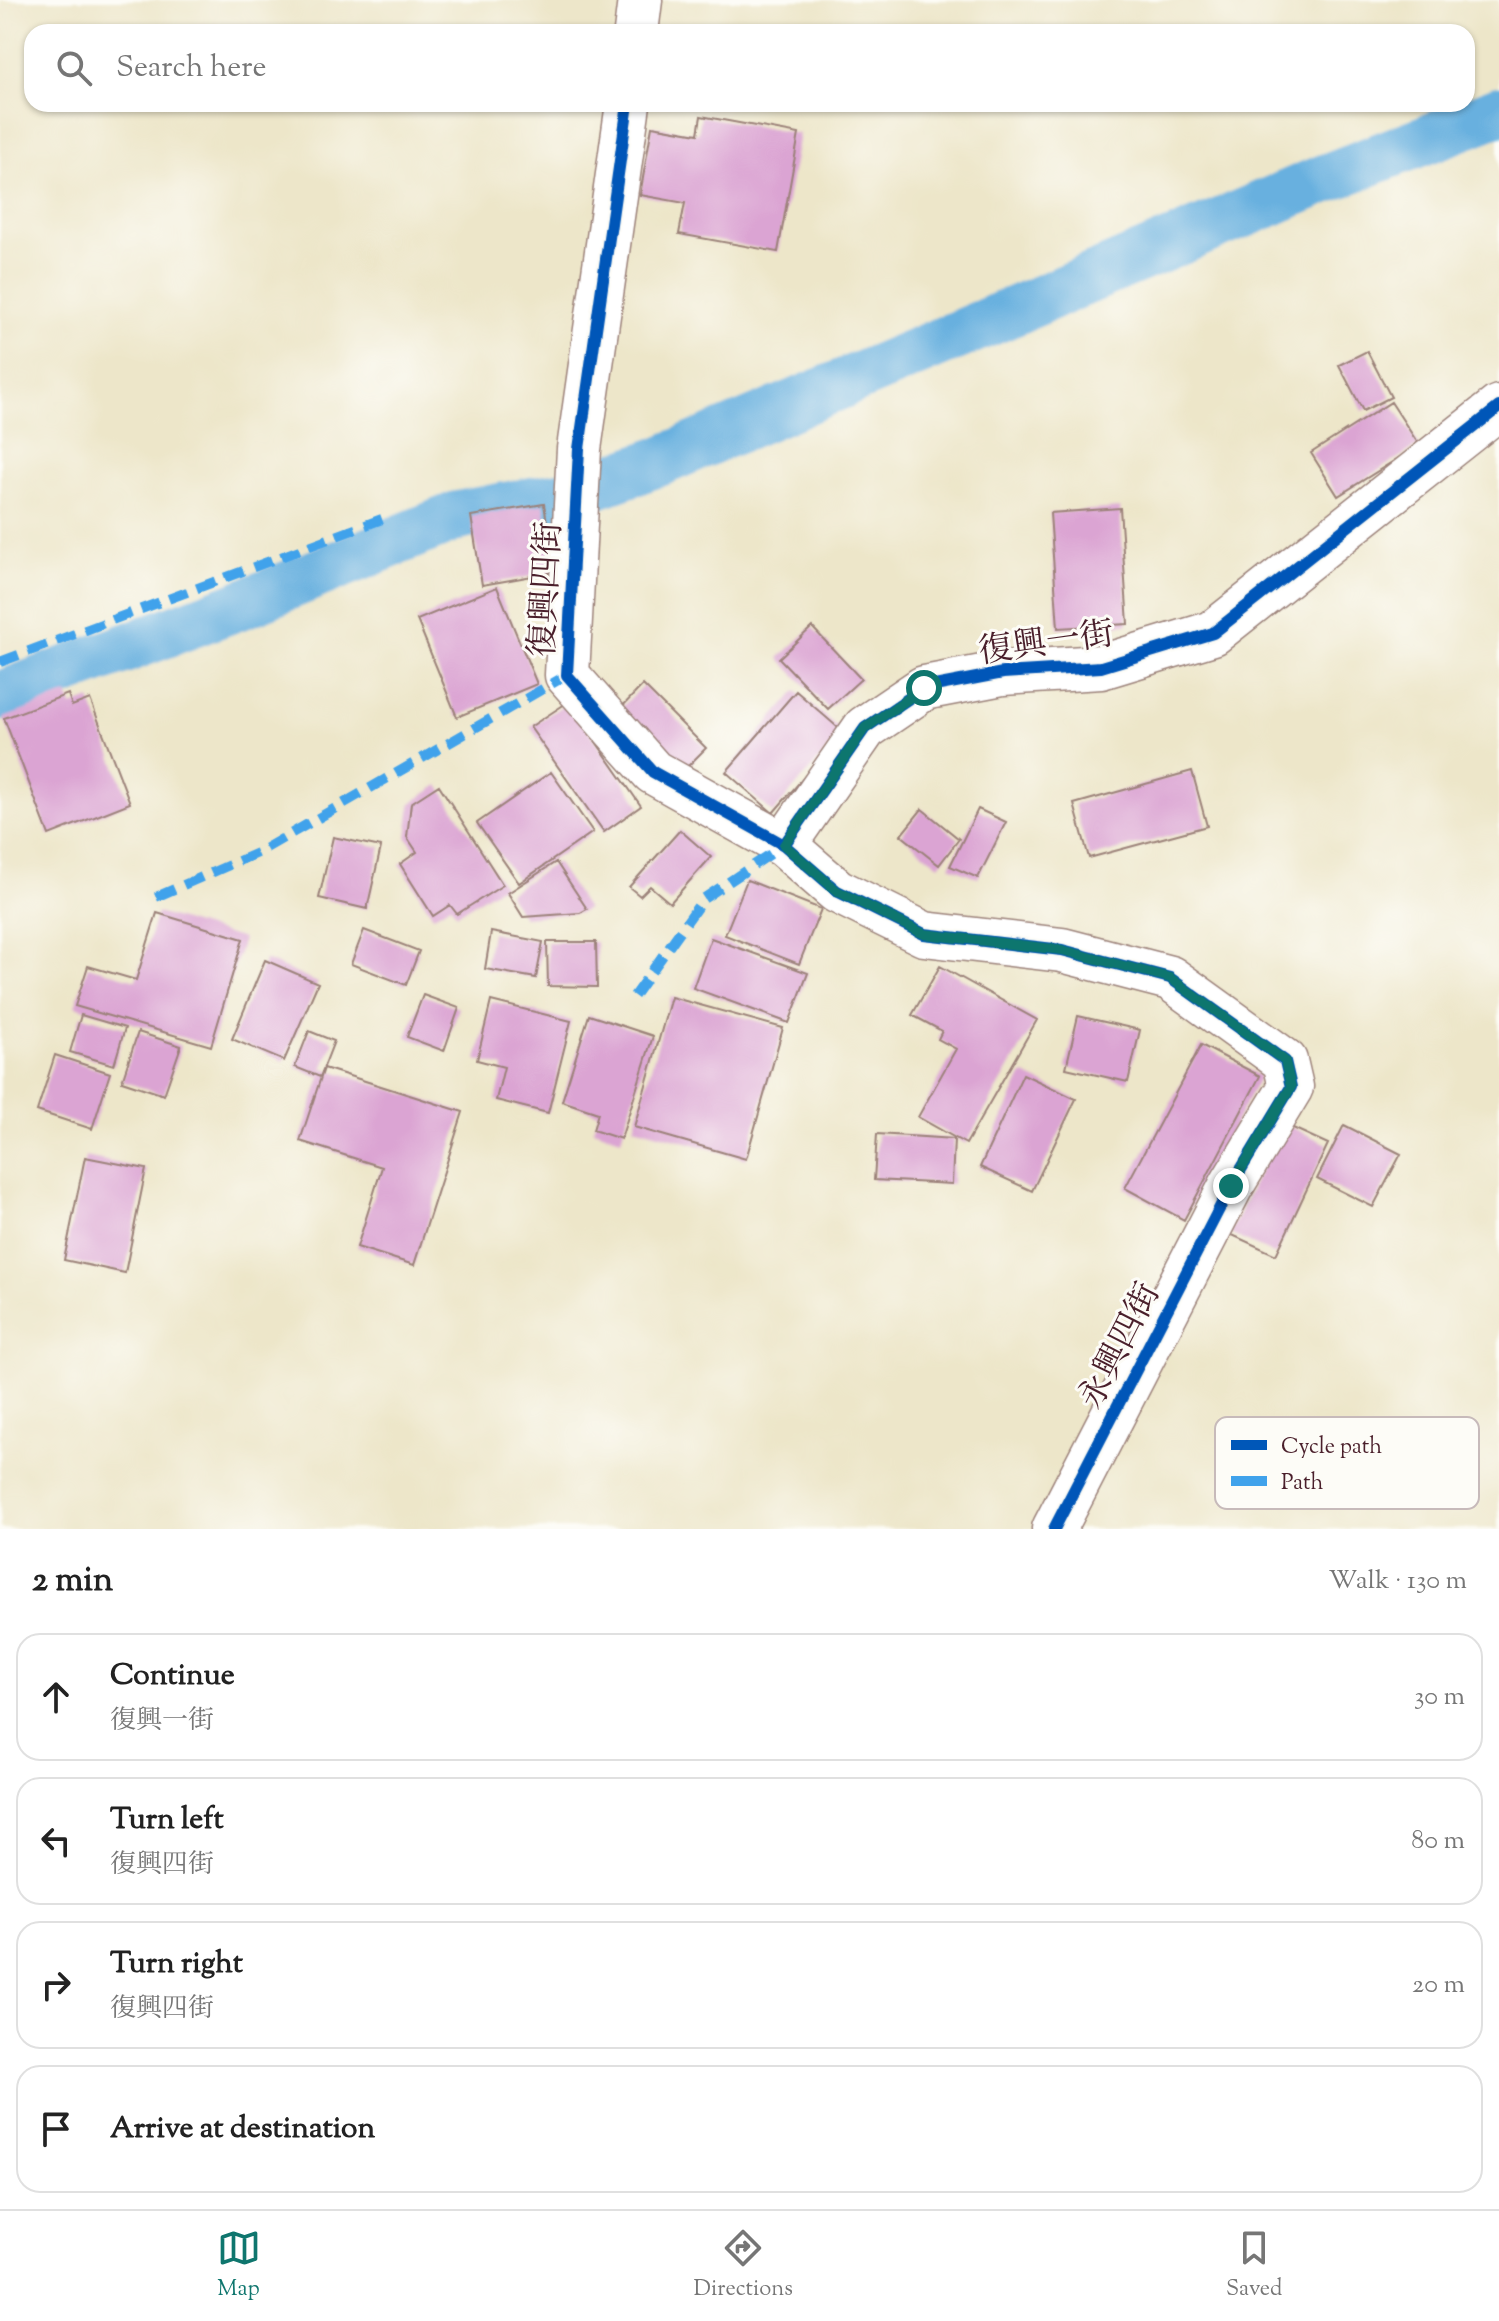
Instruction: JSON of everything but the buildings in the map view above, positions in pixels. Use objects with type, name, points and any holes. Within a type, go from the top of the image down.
[{"type":"street","points":[[637,24],[640,0]]},
{"type":"street","name":"復興四街","points":[[627,112],[579,449],[567,675],[653,772],[784,845],[837,891],[924,934],[1062,950],[1170,978],[1285,1061],[1291,1087],[1231,1186]]},
{"type":"street","name":"復興一街","points":[[784,845],[865,728],[924,688],[1003,673],[1101,667],[1213,633],[1499,407]]},
{"type":"street","name":"永興四街","points":[[1054,1529],[1231,1186]]},
{"type":"waterway","points":[[580,490],[661,461],[1317,182],[1499,111]]},
{"type":"waterway","points":[[0,696],[253,600],[457,516],[564,496]]},
{"type":"marked path","points":[[0,662],[382,519]]},
{"type":"marked path","points":[[156,897],[259,852],[567,675]]},
{"type":"marked path","points":[[634,996],[703,899],[784,845]]},
{"type":"cycle path","points":[[627,112],[579,449],[567,675],[653,772],[784,845],[837,891],[924,934],[1062,950],[1170,978],[1285,1061],[1291,1087],[1231,1186],[1054,1529]]},
{"type":"cycle path","points":[[784,845],[865,728],[924,688],[1003,673],[1101,667],[1213,633],[1499,407]]},
{"type":"route","points":[[924,688],[865,728],[784,845],[837,891],[924,934],[1062,950],[1170,978],[1285,1061],[1291,1087],[1231,1186]]}]
